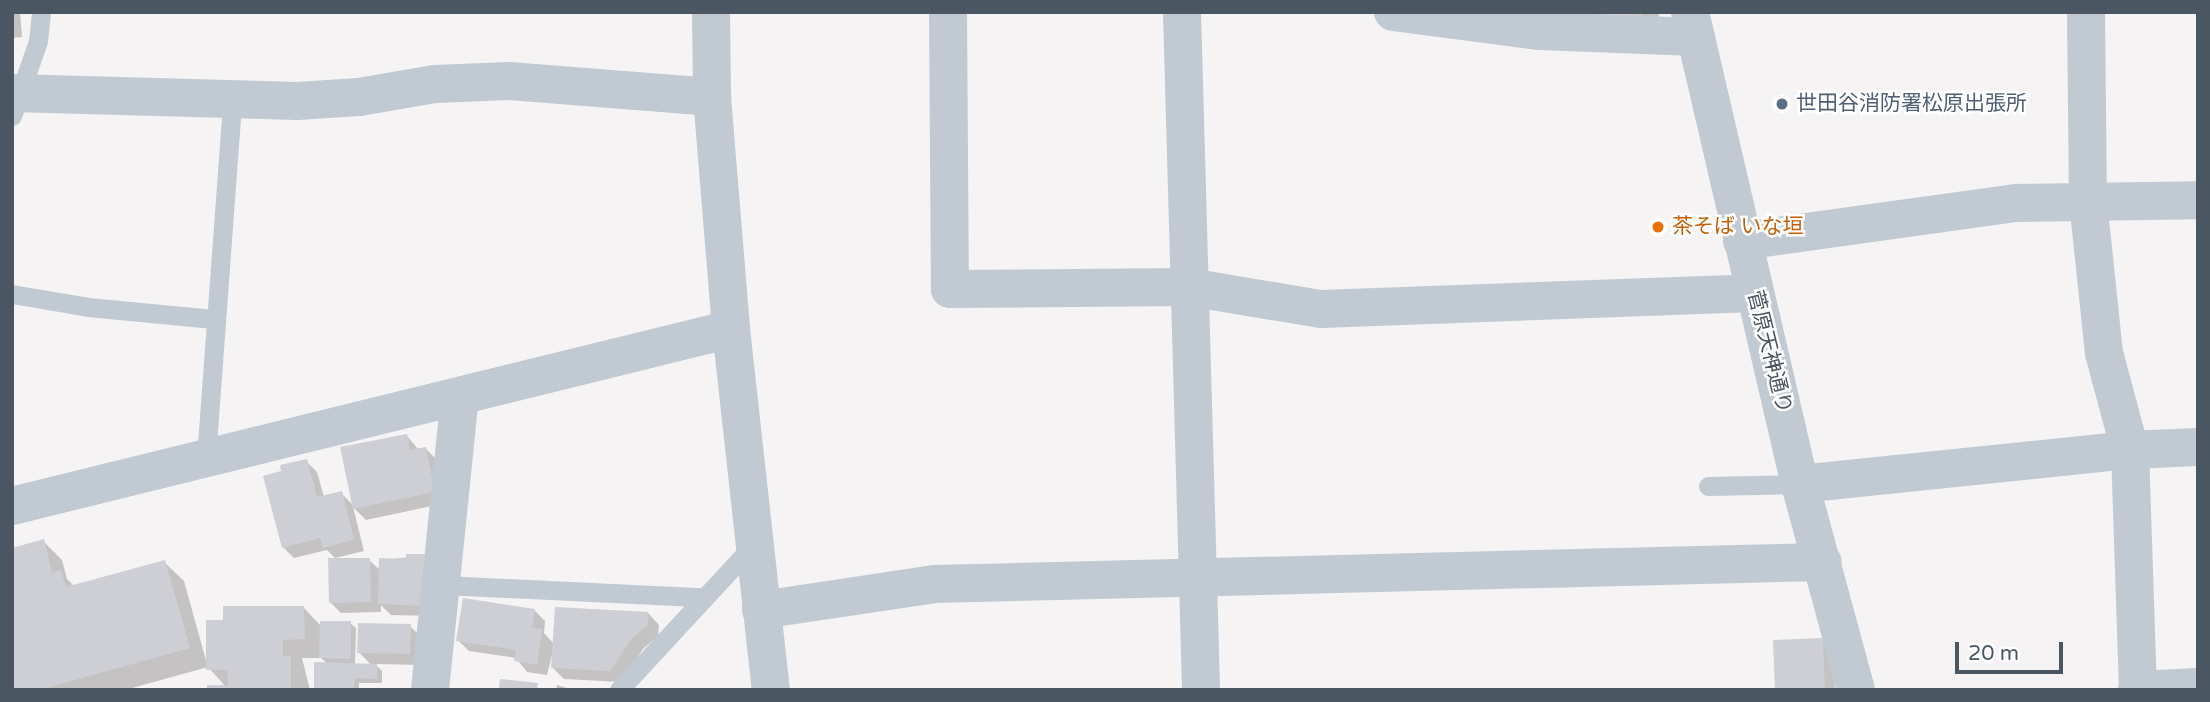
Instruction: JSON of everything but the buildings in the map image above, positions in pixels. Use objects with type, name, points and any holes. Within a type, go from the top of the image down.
[{"type":"street","points":[[711,12],[712,97],[731,329],[771,690]]},
{"type":"street","points":[[948,12],[950,289],[1189,287],[1321,309],[1754,293]]},
{"type":"street","points":[[1182,12],[1201,690]]},
{"type":"street","points":[[1393,12],[1540,31],[1693,25]]},
{"type":"street","points":[[2085,12],[2088,201],[2104,353],[2130,450],[2137,690],[2198,687]]},
{"type":"street","name":"菅原天神通り","points":[[1693,25],[1800,484],[1856,690]]},
{"type":"street","points":[[15,100],[232,101],[359,97],[435,84],[509,81],[712,97]]},
{"type":"street","points":[[1742,241],[2017,203],[2198,200]]},
{"type":"street","points":[[12,506],[731,329]]},
{"type":"street","points":[[430,690],[443,585],[460,397]]},
{"type":"street","points":[[1800,484],[2130,450],[2198,447]]},
{"type":"street","points":[[761,610],[934,584],[1823,562]]},
{"type":"lane","points":[[15,100],[38,41],[41,12]]},
{"type":"lane","points":[[206,458],[213,319],[232,101]]},
{"type":"lane","points":[[12,294],[88,307],[213,319]]},
{"type":"lane","points":[[1708,486],[1800,484]]},
{"type":"lane","points":[[618,690],[755,543]]},
{"type":"lane","points":[[443,585],[702,597]]},
{"type":"place","name":"世田谷消防署松原出張所","points":[[1782,104]]},
{"type":"place","name":"茶そば いな垣","points":[[1658,227]]}]
